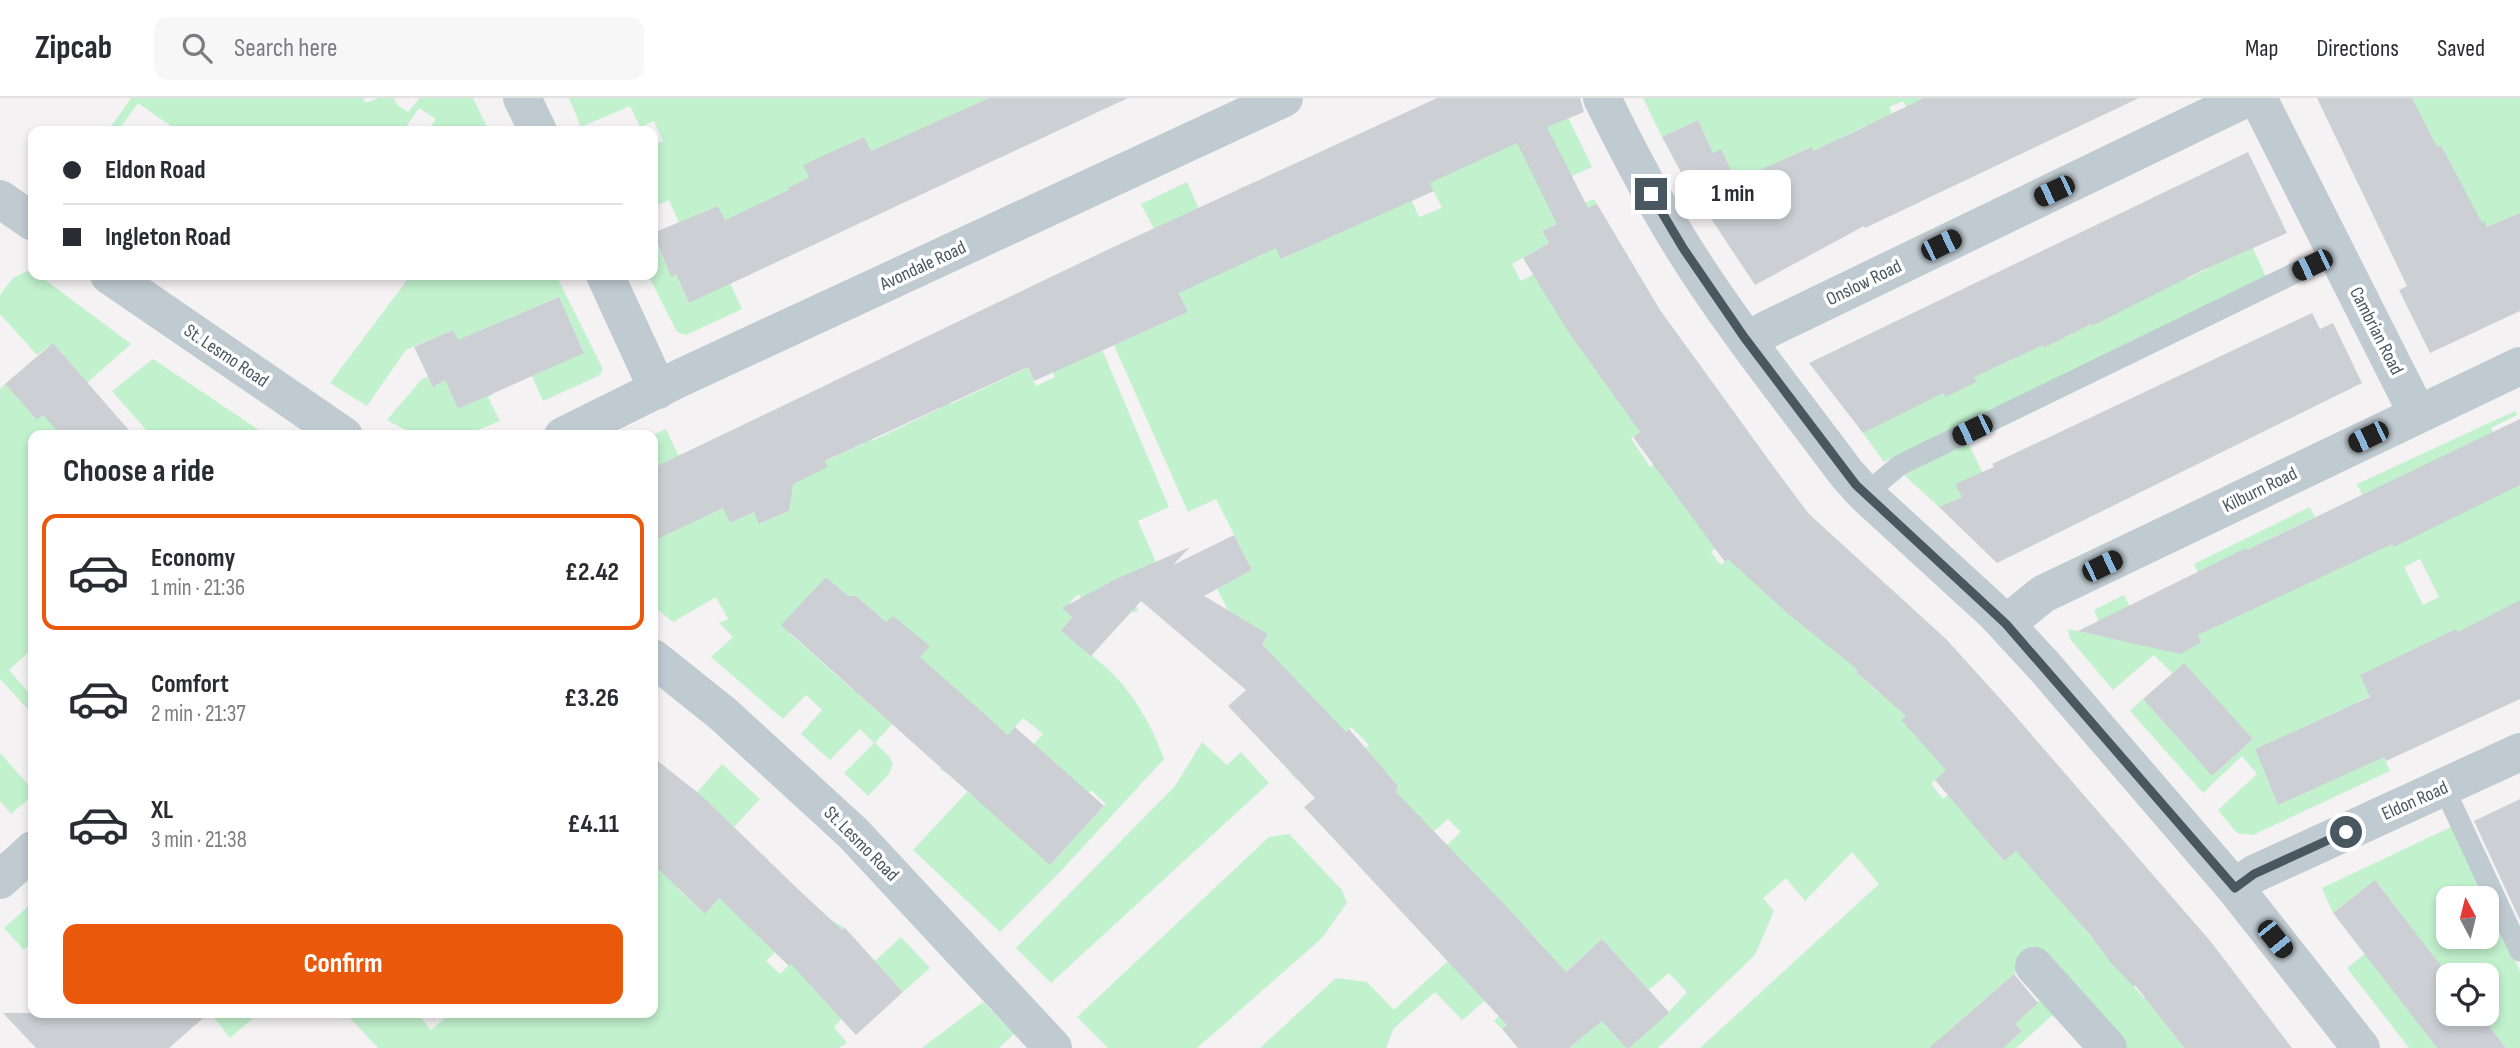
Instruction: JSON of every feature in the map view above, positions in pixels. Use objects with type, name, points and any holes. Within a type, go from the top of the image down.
[{"type":"street","points":[[522,98],[536,126]]},
{"type":"street","name":"Avondale Road","points":[[575,430],[1284,98]]},
{"type":"street","points":[[1602,98],[1634,164],[1683,248],[1749,343],[1847,474],[2006,624],[2235,888],[2361,1048]]},
{"type":"street","name":"Onslow Road","points":[[1749,343],[1764,331],[2247,98]]},
{"type":"street","name":"Cambrian Road","points":[[2258,98],[2417,413]]},
{"type":"street","name":"St. Lesmo Road","points":[[116,280],[335,430]]},
{"type":"street","points":[[607,280],[658,390]]},
{"type":"street","name":"Kilburn Road","points":[[2006,624],[2043,594],[2520,366]]},
{"type":"street","name":"St. Lesmo Road","points":[[658,662],[723,714],[853,833],[1053,1048]]},
{"type":"street","name":"Eldon Road","points":[[2235,888],[2254,874],[2520,752]]},
{"type":"street","points":[[0,880],[28,855]]},
{"type":"street","points":[[2034,966],[2108,1048]]},
{"type":"lane","points":[[1866,494],[1899,465],[2336,253]]},
{"type":"lane","points":[[2444,788],[2519,945]]},
{"type":"green space","points":[[131,98],[363,98],[366,103],[378,98],[394,98],[397,105],[408,112],[420,98],[473,98],[487,126],[431,126],[436,119],[419,108],[406,126],[171,126],[138,103],[122,126],[111,126]]},
{"type":"green space","points":[[569,98],[989,98],[921,129],[947,183],[938,187],[912,133],[871,151],[863,137],[804,166],[809,177],[788,188],[789,191],[725,220],[718,206],[698,214],[685,236],[669,200],[658,205],[658,144],[663,141],[654,121],[640,126],[630,106],[581,126]]},
{"type":"green space","points":[[1492,98],[1533,142],[1550,133],[1547,127],[1559,98],[1592,167],[1541,190],[1554,216],[1594,199],[1597,204],[1542,231],[1549,243],[1512,264],[1521,281],[1534,274],[1663,416],[1631,438],[1650,467],[1681,444],[1724,542],[1711,552],[1721,565],[1751,542],[1871,656],[1856,672],[1879,693],[1920,704],[1902,720],[1926,748],[1965,753],[1931,784],[1943,799],[1959,786],[2004,836],[1992,847],[2003,861],[2036,834],[2100,909],[2082,926],[2144,998],[2164,982],[2163,1021],[2183,1047],[2214,1048],[2127,1048],[2032,947],[2015,963],[2020,969],[1946,1033],[1960,1048],[1700,1048],[1879,884],[1852,852],[1805,901],[1786,878],[1763,898],[1774,911],[1755,955],[1658,1048],[1629,1048],[1687,992],[1669,973],[1649,990],[1602,939],[1502,1029],[1494,1021],[1508,1007],[1544,947],[1466,865],[1416,873],[1461,832],[1448,819],[1433,832],[1396,792],[1398,786],[1387,773],[1379,774],[1361,754],[1369,745],[1351,727],[1296,779],[1290,772],[1339,726],[1244,673],[1268,634],[1239,617],[1233,620],[1217,589],[1252,570],[1216,499],[1188,512],[1114,345],[1188,312],[1141,204],[1187,182],[1199,209],[1267,252],[1238,189],[1243,187],[1246,193],[1250,192],[1282,259],[1316,243],[1407,190],[1419,217],[1442,208],[1398,117]]},
{"type":"green space","points":[[1643,98],[1954,98],[1923,99],[1906,107],[1903,101],[1889,107],[1906,143],[1865,126],[1836,141],[1848,168],[1827,179],[1810,147],[1779,162],[1741,191],[1721,150],[1713,153],[1698,120],[1662,137]]},
{"type":"green space","points":[[2411,98],[2520,98],[2520,213],[2514,216],[2497,245],[2485,222],[2469,229],[2451,164],[2441,145],[2416,157]]},
{"type":"green space","points":[[2252,246],[2267,279],[1884,462],[1863,433],[1878,425],[1912,378],[1976,382],[1964,353],[1992,369],[2023,354],[2015,334],[2033,325],[2044,348],[2074,333],[2065,311],[2082,304],[2092,326],[2174,252],[2187,279]]},
{"type":"green space","points":[[658,247],[671,276],[676,274],[689,303],[730,283],[742,309],[686,335],[677,332],[651,280],[658,280]]},
{"type":"green space","points":[[27,271],[28,280],[45,280],[131,344],[79,390],[64,430],[28,430],[28,653],[9,670],[28,692],[28,710],[0,679],[0,389],[5,384],[37,420],[84,379],[53,343],[37,355],[0,314],[0,295],[13,278]]},
{"type":"green space","points":[[407,280],[558,280],[602,367],[598,376],[543,401],[532,376],[584,352],[558,297],[468,336],[493,395],[488,397],[500,421],[485,427],[477,430],[407,430],[387,420],[421,380],[428,376],[433,386],[445,380],[458,409],[484,397],[453,330],[406,350],[367,406],[330,383]]},
{"type":"green space","points":[[998,302],[1036,386],[1055,377],[1043,352],[1098,340],[1169,507],[1138,521],[1156,562],[1122,578],[1138,610],[1133,613],[1117,580],[1089,606],[1078,594],[1064,609],[1072,617],[1061,631],[1101,662],[1129,692],[1143,714],[1164,759],[1059,873],[1000,932],[913,850],[967,792],[981,802],[1043,734],[1023,718],[1008,735],[993,722],[946,773],[940,769],[968,738],[920,657],[914,633],[859,695],[892,724],[875,743],[889,756],[893,764],[889,774],[868,796],[844,773],[874,743],[860,729],[830,760],[801,734],[822,710],[806,695],[783,719],[711,657],[733,637],[719,623],[728,619],[716,597],[673,622],[658,610],[658,530],[661,537],[674,459],[658,466],[658,433],[666,429],[678,455],[682,454],[709,514],[723,508],[730,523],[754,512],[760,524],[789,511],[790,502],[786,492],[802,476],[863,444],[834,382],[844,378],[872,441],[941,408],[913,345],[921,340],[951,404],[1023,370],[992,306]],"holes":[[[826,577],[848,596],[856,596],[886,622],[907,628],[853,690],[789,633],[810,609]],[[1045,754],[1058,765],[1051,773],[1080,801],[1091,790],[1106,804],[1050,865]]]},
{"type":"green space","points":[[153,359],[259,430],[146,430],[112,391]]},
{"type":"green space","points":[[2515,411],[2517,415],[2491,428],[2520,485],[2520,624],[2358,702],[2390,771],[2253,835],[2237,833],[2218,810],[2257,774],[2242,756],[2203,793],[2130,711],[2143,699],[2212,776],[2253,739],[2184,664],[2172,673],[2154,655],[2113,690],[2070,639],[2068,629],[2106,637],[2094,610],[2124,595],[2150,647],[2174,635],[2189,649],[2201,643],[2198,635],[2198,572],[2194,564],[2310,507],[2315,517],[2267,540],[2292,590],[2341,568],[2373,517],[2357,484]],"holes":[[[2470,444],[2495,497],[2405,541]],[[2420,559],[2439,597],[2423,605],[2404,567]],[[2345,708],[2369,763],[2278,805],[2255,749]]]},
{"type":"green space","points":[[1968,443],[1989,485],[1983,488],[1976,475],[1956,484],[1962,497],[1939,507],[1904,475]]},
{"type":"green space","points":[[1202,742],[1227,765],[1241,752],[1269,783],[1051,983],[1016,948],[1175,786]]},
{"type":"green space","points":[[0,753],[28,784],[28,799],[11,814],[0,801]]},
{"type":"green space","points":[[722,764],[760,799],[734,827],[701,796],[658,841],[658,829],[692,789],[697,792]]},
{"type":"green space","points":[[2451,827],[2480,886],[2436,886],[2436,949],[2499,949],[2499,926],[2520,971],[2520,1048],[2506,1048],[2489,1026],[2499,1026],[2499,963],[2438,963],[2375,880],[2333,913],[2322,888]]},
{"type":"green space","points":[[1289,834],[1342,890],[1347,903],[1321,939],[1197,1048],[1108,1048],[1077,1017],[1269,837]]},
{"type":"green space","points":[[764,855],[767,860],[775,952],[766,961],[780,974],[833,921],[845,928],[798,971],[842,1019],[834,1027],[847,1043],[839,1048],[378,1048],[350,1018],[421,1018],[431,1030],[445,1018],[658,1018],[658,861],[682,884],[678,889],[705,914],[719,898],[722,901]]},
{"type":"green space","points":[[28,906],[28,946],[24,950],[4,928]]},
{"type":"green space","points":[[901,937],[930,968],[903,992],[875,961]]},
{"type":"green space","points":[[2365,954],[2436,964],[2436,996],[2412,1015],[2437,1048],[2409,1048],[2347,968]]},
{"type":"green space","points":[[1448,961],[1485,1001],[1462,1020],[1435,992],[1394,1028],[1386,1048],[1260,1048],[1336,978],[1367,982],[1394,1010]]},
{"type":"green space","points":[[2045,995],[2057,1011],[2016,1048],[2003,1048],[2022,1031],[2015,1024]]},
{"type":"green space","points":[[983,1002],[1014,1034],[999,1048],[922,1048]]},
{"type":"green space","points":[[214,1018],[253,1018],[230,1038]]},
{"type":"green space","points":[[1602,1021],[1626,1048],[1569,1048]]},
{"type":"building","points":[[989,98],[1128,98],[689,303],[676,274],[671,277],[658,245],[658,231],[718,206],[725,220],[789,190],[788,188],[809,177],[803,165],[864,137],[871,151]]},
{"type":"building","points":[[1437,98],[1580,98],[1584,112],[1547,127],[1588,208],[1597,204],[1660,310],[1776,470],[1809,514],[1946,639],[2005,704],[2211,942],[2292,1048],[2184,1048],[2135,985],[2134,987],[2110,962],[2092,937],[2016,851],[2004,861],[1935,780],[1946,770],[1901,720],[1906,716],[1856,672],[1858,670],[1787,613],[1728,559],[1725,562],[1633,437],[1640,432],[1569,333],[1523,258],[1549,243],[1542,231],[1557,224],[1517,143],[1430,183],[1434,191],[1281,259],[1276,248],[1179,293],[1188,312],[1034,381],[1028,367],[825,461],[828,467],[793,484],[789,511],[759,524],[754,512],[730,523],[723,508],[658,539],[658,466],[1107,250]]},
{"type":"building","points":[[1924,98],[2139,98],[1865,228],[1864,226],[1755,285],[1683,176],[1662,137],[1698,120],[1713,153],[1721,149],[1736,181],[1811,147],[1813,151]]},
{"type":"building","points":[[2317,98],[2412,98],[2437,147],[2441,145],[2482,223],[2485,221],[2487,227],[2520,213],[2520,311],[2430,353],[2399,290],[2407,286]]},
{"type":"building","points":[[2248,152],[2287,233],[2201,271],[2092,326],[2091,324],[2044,348],[2043,345],[1974,377],[1977,382],[1945,397],[1943,393],[1863,433],[1809,363]]},
{"type":"building","points":[[559,297],[584,353],[458,409],[445,380],[433,387],[414,347],[453,330],[458,340]]},
{"type":"building","points":[[2312,313],[2320,329],[2333,323],[2362,383],[1997,563],[1939,507],[1962,497],[1955,484],[1994,467],[1992,464]]},
{"type":"building","points":[[53,343],[129,430],[57,430],[43,415],[37,420],[5,384]]},
{"type":"building","points":[[2520,419],[2520,485],[2394,547],[2392,544],[2198,635],[2201,643],[2180,654],[2078,631],[2246,548],[2247,550]]},
{"type":"building","points":[[1234,535],[1252,570],[1204,596],[1268,634],[1262,644],[1346,732],[1349,729],[1398,786],[1396,792],[1566,972],[1602,939],[1668,1011],[1668,1014],[1629,1048],[1626,1048],[1602,1021],[1569,1048],[1518,1048],[1502,1029],[1507,1025],[1304,807],[1315,798],[1228,706],[1246,690],[1141,601],[1091,656],[1061,631],[1072,617],[1062,608],[1116,579],[1190,547],[1173,565]]},
{"type":"building","points":[[826,577],[848,596],[856,596],[886,622],[893,616],[930,646],[920,657],[1008,735],[1015,727],[1104,806],[1050,865],[781,625]]},
{"type":"building","points":[[2520,600],[2520,699],[2386,761],[2384,757],[2278,805],[2255,749],[2370,697],[2360,675],[2456,629],[2458,632]]},
{"type":"building","points":[[2184,663],[2253,739],[2212,776],[2143,699]]},
{"type":"building","points":[[658,761],[703,797],[842,930],[845,928],[903,992],[856,1035],[791,964],[789,966],[719,898],[705,914],[658,869]]},
{"type":"building","points":[[2520,799],[2520,920],[2474,821]]},
{"type":"building","points":[[2375,880],[2439,963],[2436,963],[2436,1026],[2489,1026],[2506,1048],[2437,1048],[2333,913]]},
{"type":"building","points":[[2014,974],[2038,1003],[2015,1024],[2022,1031],[2003,1048],[1929,1048]]},
{"type":"building","points":[[3,1013],[28,1013],[28,1018],[203,1018],[169,1048],[36,1048]]},
{"type":"route","points":[[1651,194],[1683,248],[1744,337],[1856,485],[2006,624],[2235,888],[2254,874],[2346,832]]}]
